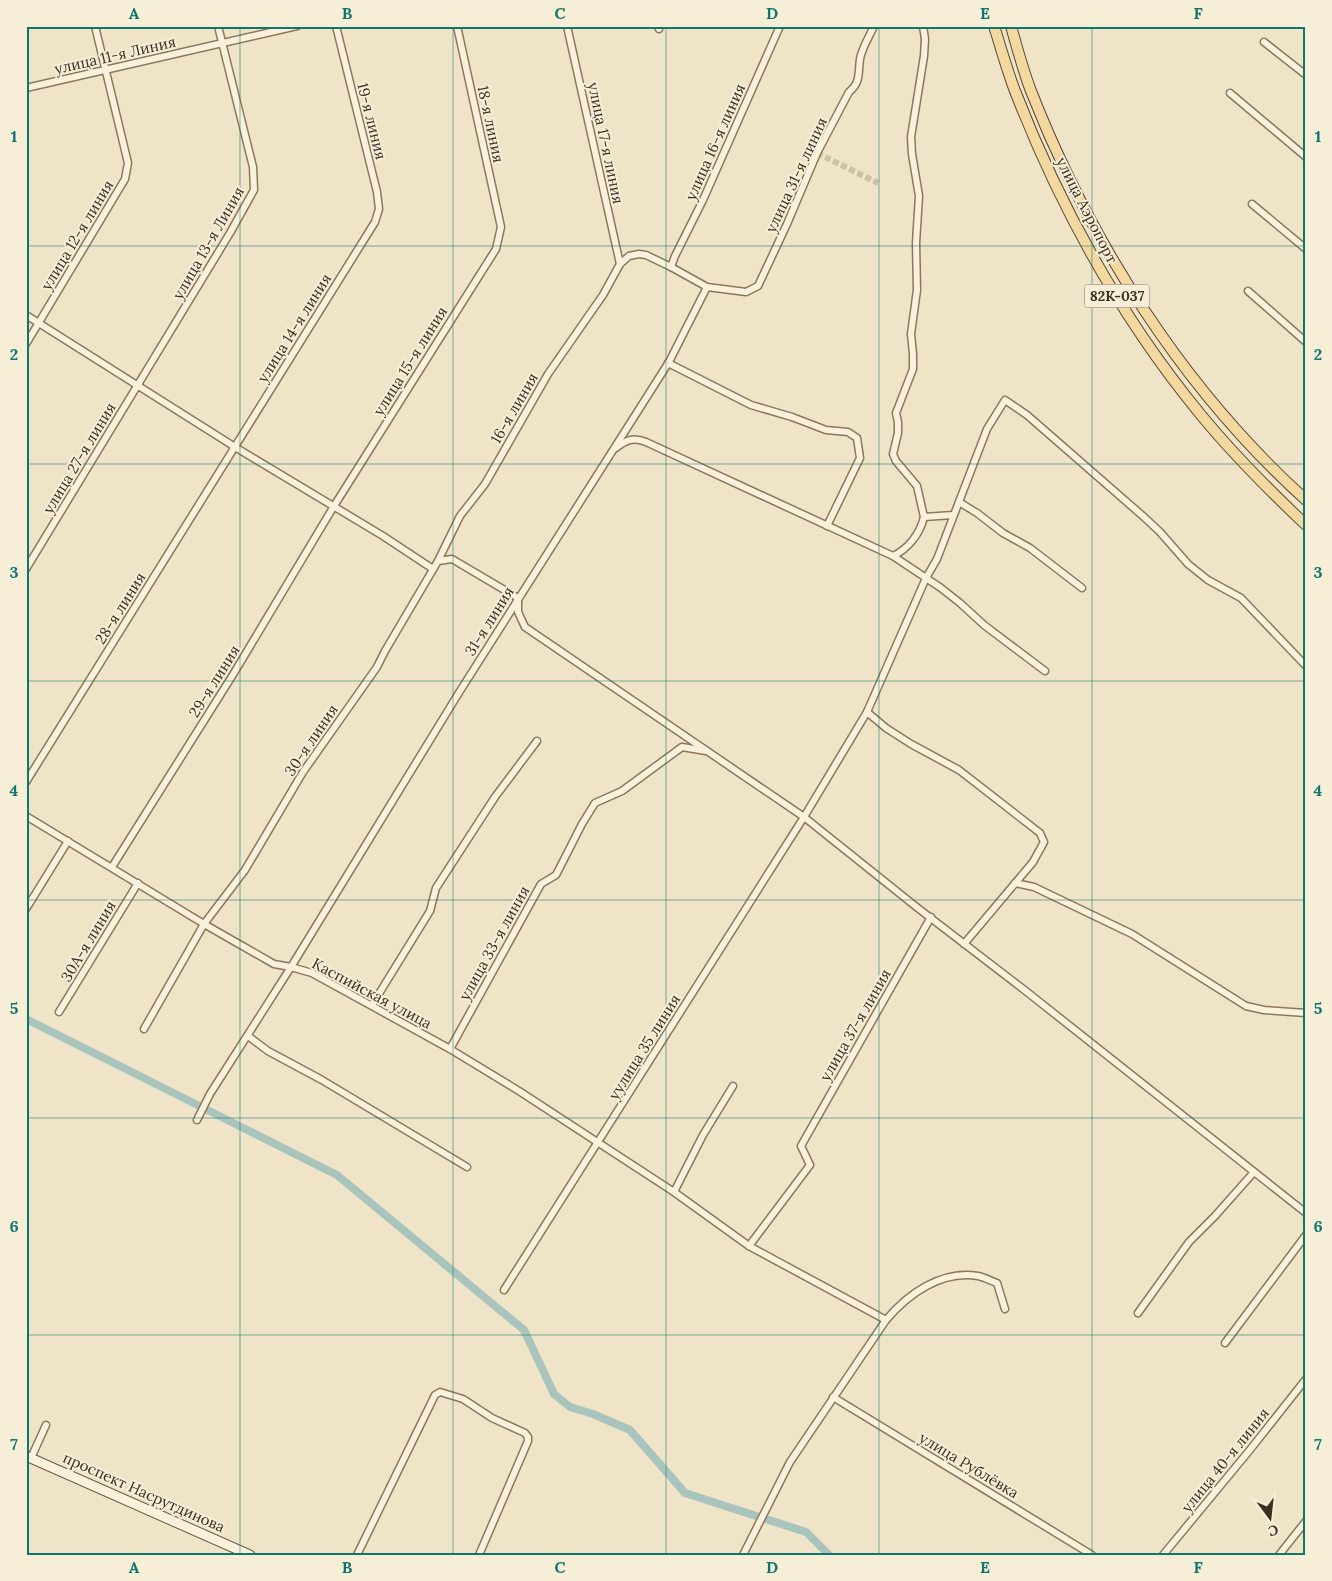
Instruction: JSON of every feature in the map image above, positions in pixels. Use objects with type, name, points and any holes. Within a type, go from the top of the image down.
[{"type":"main road","name":"улица Аэропорт","points":[[994,26],[1014,90],[1056,188],[1106,280],[1169,374],[1201,416],[1268,489],[1306,524]]},
{"type":"main road","name":"улица Аэропорт","points":[[1011,26],[1030,90],[1064,167],[1094,226],[1128,284],[1170,346],[1226,420],[1286,483],[1306,500]]},
{"type":"main road","name":"проспект Насрутдинова","points":[[29,1457],[250,1555]]},
{"type":"street","name":"улица 12-я линия","points":[[26,344],[125,179],[128,164],[95,26]]},
{"type":"street","name":"улица 13-я Линия","points":[[138,386],[234,227],[254,190],[252,168],[218,26]]},
{"type":"street","name":"улица 11-я Линия","points":[[26,88],[298,26]]},
{"type":"street","name":"19-я линия","points":[[336,26],[377,192],[379,209],[374,222]]},
{"type":"street","name":"18-я линия","points":[[457,26],[501,227]]},
{"type":"street","name":"улица 17-я линия","points":[[567,26],[620,264]]},
{"type":"street","name":"улица 16-я линия","points":[[671,267],[703,200],[780,26]]},
{"type":"street","name":"улица 31-я линия","points":[[707,287],[746,292],[758,286],[817,153],[849,92],[856,86],[860,72],[860,59],[874,26]]},
{"type":"street","points":[[893,556],[906,547],[918,533],[924,517],[917,486],[892,454],[898,433],[896,413],[913,368],[911,334],[918,290],[916,243],[919,196],[911,138],[924,56],[925,39],[923,26]]},
{"type":"street","points":[[1264,42],[1306,75]]},
{"type":"street","points":[[1230,93],[1306,157]]},
{"type":"street","points":[[1252,204],[1306,249]]},
{"type":"street","name":"улица 14-я линия","points":[[235,447],[374,222]]},
{"type":"street","name":"улица 15-я линия","points":[[334,506],[496,249],[501,227]]},
{"type":"street","points":[[620,264],[629,256],[646,255],[707,287]]},
{"type":"street","name":"16-я линия","points":[[435,566],[460,516],[484,484],[548,374],[603,295],[620,264]]},
{"type":"street","name":"31-я линия","points":[[197,1120],[210,1094],[291,967],[518,598],[668,363],[707,287]]},
{"type":"street","points":[[1248,291],[1306,342]]},
{"type":"street","points":[[26,315],[235,447],[435,566],[452,559],[518,598],[518,612],[525,627],[804,817],[1306,1213]]},
{"type":"street","points":[[668,363],[751,405],[792,417],[826,430],[848,432],[857,438],[860,458],[826,526]]},
{"type":"street","name":"улица 27-я линия","points":[[26,569],[138,386]]},
{"type":"street","name":"уулица 35 линия","points":[[504,1290],[804,817],[866,712],[926,578],[937,559],[987,429],[1005,400],[1027,415],[1144,517],[1188,564],[1208,580],[1241,598],[1306,666]]},
{"type":"street","points":[[611,452],[625,441],[639,440],[893,556],[960,602],[984,625],[1045,671]]},
{"type":"street","name":"28-я линия","points":[[26,782],[235,447]]},
{"type":"street","points":[[959,502],[977,513],[1002,533],[1030,548],[1082,588]]},
{"type":"street","name":"29-я линия","points":[[112,867],[234,673],[334,506]]},
{"type":"street","points":[[924,517],[953,516]]},
{"type":"street","name":"30-я линия","points":[[144,1029],[204,924],[245,870],[304,772],[377,667],[435,566]]},
{"type":"street","points":[[866,712],[911,744],[959,770],[1040,834],[1044,842],[1039,852],[1015,883],[964,944]]},
{"type":"street","points":[[372,1005],[430,911],[436,888],[495,797],[537,741]]},
{"type":"street","name":"улица 33-я линия","points":[[450,1049],[541,884],[556,875],[582,824],[595,804],[622,791],[682,747],[712,753]]},
{"type":"street","name":"Каспийская улица","points":[[26,816],[204,924],[274,964],[312,973],[450,1049],[674,1192],[749,1246],[886,1320]]},
{"type":"street","points":[[26,908],[68,841]]},
{"type":"street","name":"30А-я линия","points":[[59,1012],[138,883]]},
{"type":"street","points":[[1015,883],[1034,887],[1132,934],[1246,1006],[1264,1010],[1306,1013]]},
{"type":"street","name":"улица 37-я линия","points":[[749,1246],[810,1165],[801,1146],[931,917]]},
{"type":"street","points":[[248,1036],[268,1050],[322,1080],[467,1167]]},
{"type":"street","points":[[674,1192],[703,1135],[733,1086]]},
{"type":"street","points":[[1138,1313],[1189,1242],[1254,1172]]},
{"type":"street","points":[[1225,1343],[1306,1235]]},
{"type":"street","points":[[743,1555],[790,1462],[886,1320],[898,1306],[920,1289],[948,1276],[978,1276],[997,1284],[1006,1309]]},
{"type":"street","name":"улица 40-я линия","points":[[1163,1555],[1306,1380]]},
{"type":"street","points":[[357,1555],[435,1395],[440,1392],[463,1399],[492,1418],[526,1434],[528,1437],[528,1441],[479,1555]]},
{"type":"street","name":"улица Рублёвка","points":[[833,1397],[1092,1555]]},
{"type":"street","points":[[29,1457],[46,1425]]},
{"type":"street","points":[[1279,1555],[1306,1521]]},
{"type":"waterway","points":[[26,1019],[337,1175],[524,1330],[554,1394],[570,1407],[593,1414],[630,1430],[685,1493],[806,1532],[829,1555]]},
{"type":"tunnel","points":[[817,153],[878,183]]}]
